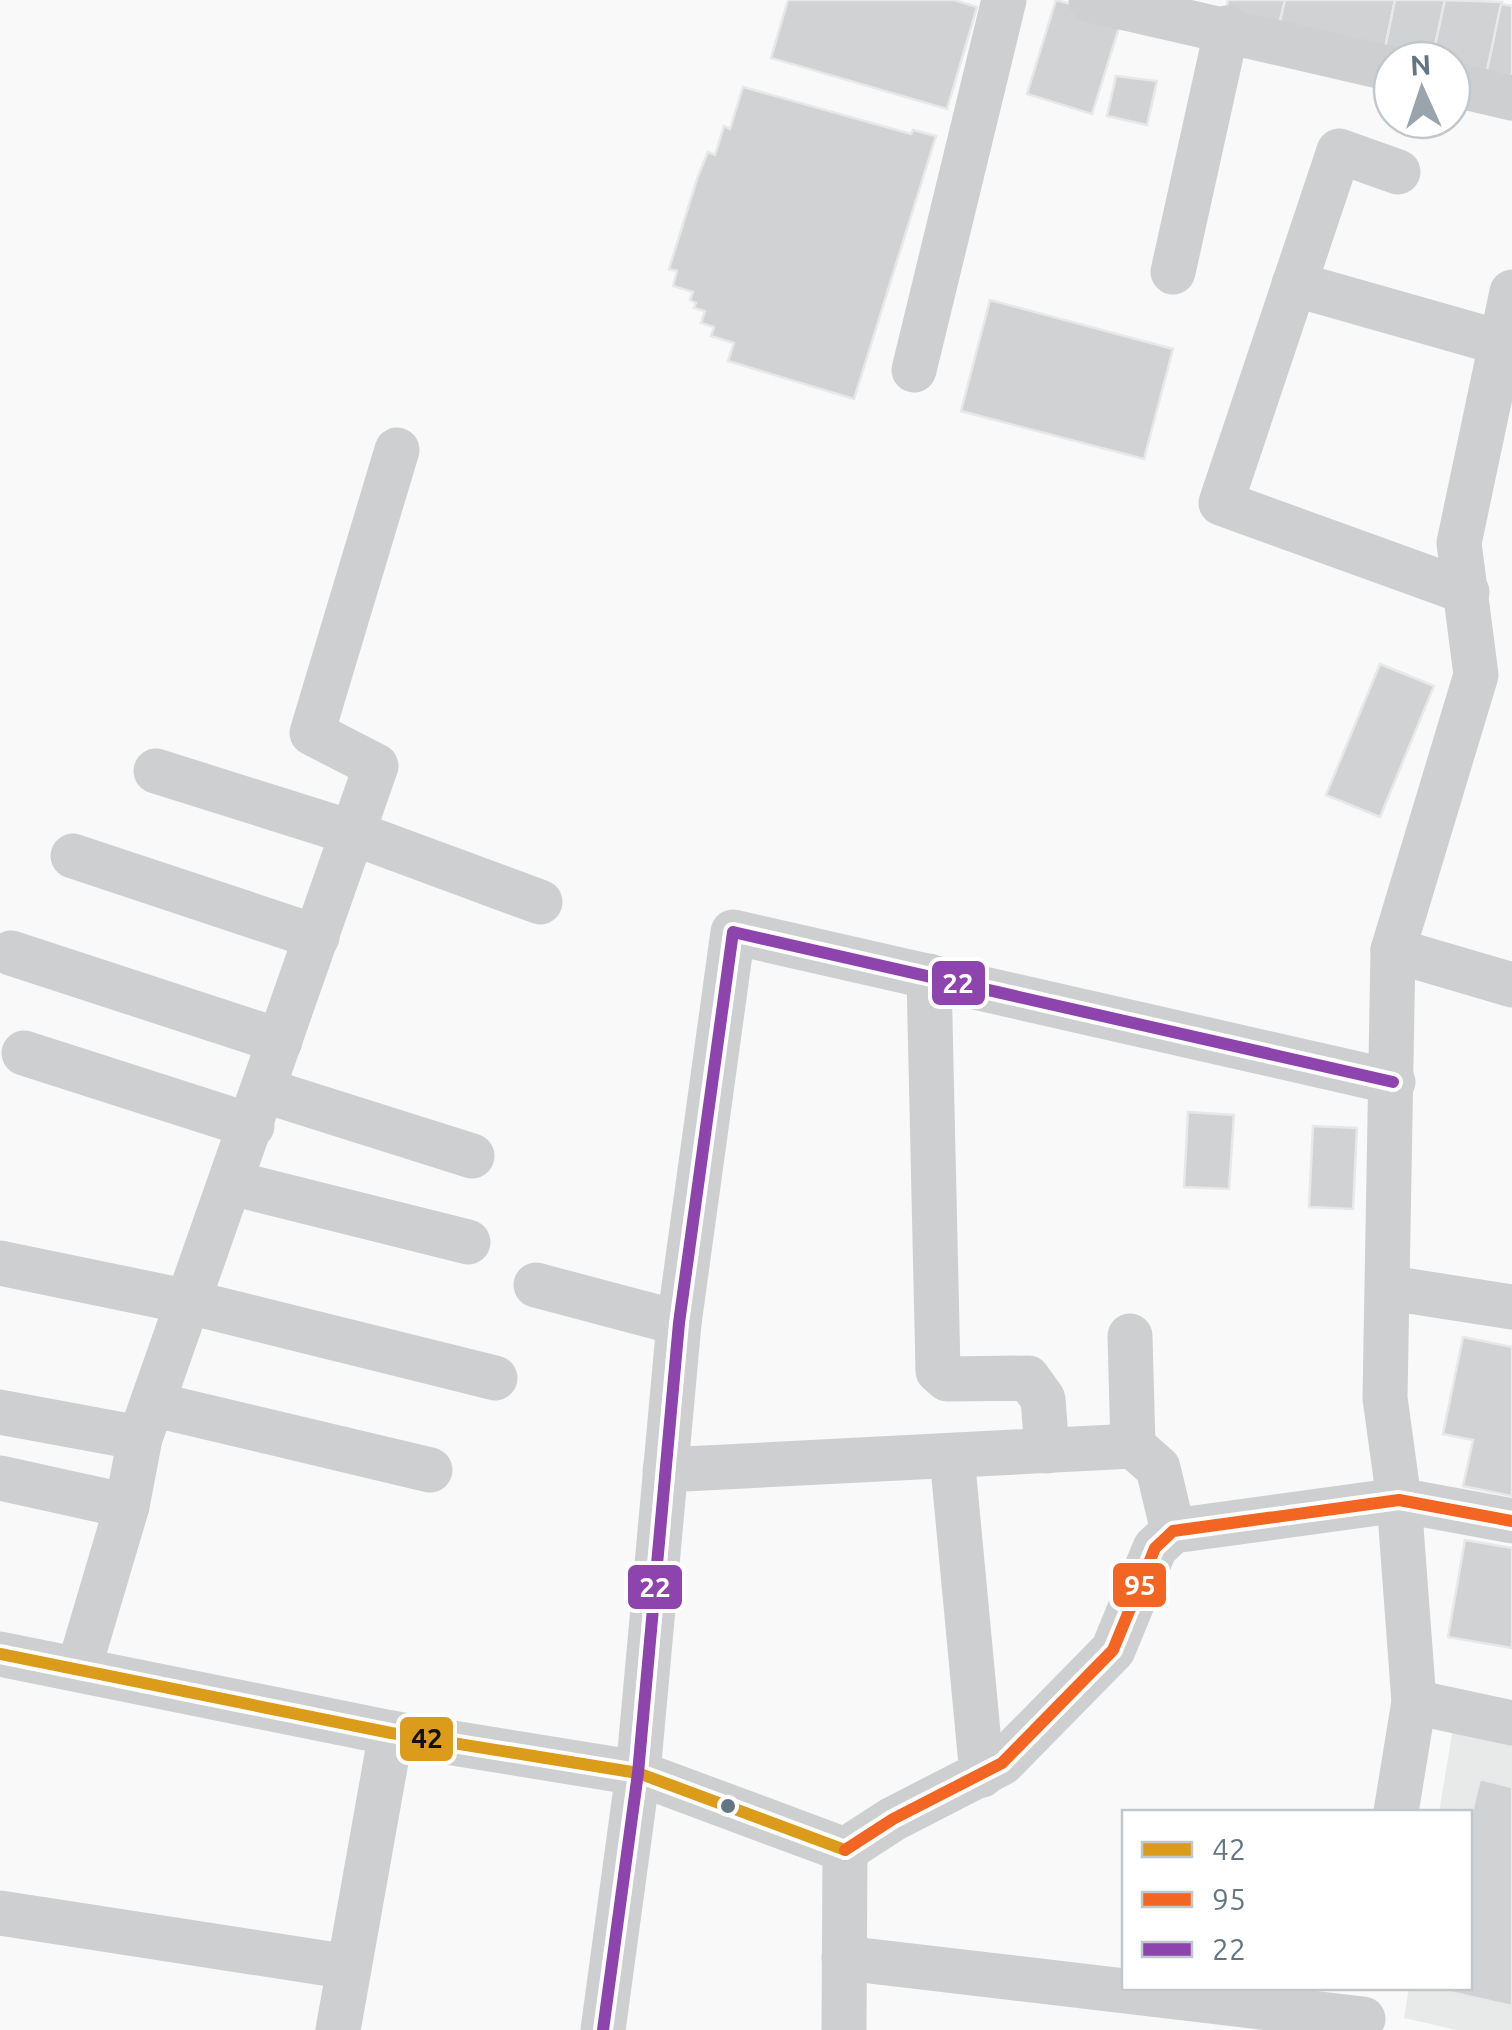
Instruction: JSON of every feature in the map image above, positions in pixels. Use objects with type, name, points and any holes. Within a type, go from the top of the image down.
[{"type":"street","points":[[914,370],[1004,0]]},
{"type":"street","points":[[1091,0],[1372,64]]},
{"type":"street","points":[[1172,272],[1226,28]]},
{"type":"street","points":[[1472,89],[1512,98]]},
{"type":"street","points":[[1398,172],[1339,151],[1221,502],[1468,592]]},
{"type":"street","points":[[1294,284],[1498,342]]},
{"type":"street","points":[[1396,1810],[1414,1702],[1399,1500],[1385,1398],[1390,1288],[1392,950],[1494,685],[1459,543],[1498,342],[1512,292]]},
{"type":"street","points":[[79,1668],[127,1506],[146,1421],[376,766],[312,733],[398,450]]},
{"type":"street","points":[[156,771],[353,833],[540,902]]},
{"type":"street","points":[[73,856],[317,937]]},
{"type":"street","points":[[603,2030],[638,1773],[679,1323],[733,932],[1393,1082]]},
{"type":"street","points":[[1392,950],[1512,984]]},
{"type":"street","points":[[11,953],[280,1041]]},
{"type":"street","points":[[930,976],[938,1371],[946,1378],[1028,1378],[1042,1399],[1047,1451]]},
{"type":"street","points":[[24,1053],[472,1156]]},
{"type":"street","points":[[232,1183],[468,1242]]},
{"type":"street","points":[[0,1263],[190,1302],[495,1378]]},
{"type":"street","points":[[536,1285],[679,1323]]},
{"type":"street","points":[[1390,1288],[1512,1307]]},
{"type":"street","points":[[1130,1336],[1133,1446]]},
{"type":"street","points":[[0,1412],[146,1421],[430,1470]]},
{"type":"street","points":[[666,1470],[1133,1446],[1158,1468],[1173,1531]]},
{"type":"street","points":[[952,1456],[982,1774]]},
{"type":"street","points":[[0,1478],[127,1506]]},
{"type":"street","points":[[0,1654],[391,1733],[638,1773],[845,1850],[1002,1764],[1113,1650],[1155,1548],[1173,1531],[1399,1500],[1512,1521]]},
{"type":"street","points":[[1414,1702],[1512,1723]]},
{"type":"street","points":[[338,2030],[391,1733]]},
{"type":"street","points":[[844,2030],[845,1850]]},
{"type":"street","points":[[0,1912],[349,1966]]},
{"type":"street","points":[[844,1958],[1122,1987]]},
{"type":"street","points":[[1152,1990],[1364,2012]]},
{"type":"shaded area","points":[[1455,1716],[1512,1729],[1512,2030],[1457,2030],[1404,2018],[1409,1990],[1472,1990],[1472,1810],[1439,1810]]},
{"type":"building","points":[[788,0],[954,0],[977,7],[947,109],[771,58]]},
{"type":"building","points":[[1056,0],[1122,18],[1092,114],[1027,94]]},
{"type":"building","points":[[1228,0],[1285,0],[1279,25],[1225,14]]},
{"type":"building","points":[[1285,0],[1395,0],[1387,40],[1372,40],[1372,50],[1278,30]]},
{"type":"building","points":[[1395,0],[1445,0],[1436,40],[1387,40]]},
{"type":"building","points":[[1445,0],[1502,2],[1487,71],[1472,68],[1472,40],[1436,40]]},
{"type":"building","points":[[1501,4],[1512,6],[1512,76],[1487,71]]},
{"type":"building","points":[[1116,76],[1157,81],[1147,125],[1107,116]]},
{"type":"building","points":[[743,87],[911,134],[913,130],[936,136],[854,399],[728,361],[734,343],[711,336],[714,327],[701,323],[705,311],[694,308],[696,303],[690,300],[693,292],[673,286],[677,271],[669,269],[698,176],[708,152],[715,155],[724,126],[730,129]]},
{"type":"building","points":[[990,300],[1173,349],[1144,459],[961,411]]},
{"type":"building","points":[[1380,664],[1434,686],[1380,817],[1326,795]]},
{"type":"building","points":[[1188,1112],[1234,1115],[1229,1189],[1184,1187]]},
{"type":"building","points":[[1313,1126],[1357,1128],[1353,1209],[1309,1207]]},
{"type":"building","points":[[1463,1337],[1512,1347],[1512,1496],[1463,1486],[1473,1440],[1443,1434]]},
{"type":"building","points":[[1465,1540],[1512,1548],[1512,1648],[1448,1637]]},
{"type":"building","points":[[1480,1779],[1512,1787],[1512,2006],[1441,1990],[1472,1990],[1472,1812]]},
{"type":"transit line","name":"22","points":[[603,2030],[638,1773],[679,1323],[733,932],[1393,1082]]},
{"type":"transit line","name":"95","points":[[845,1850],[893,1819],[1002,1763],[1113,1650],[1155,1548],[1173,1531],[1399,1500],[1512,1521]]},
{"type":"transit line","name":"42","points":[[0,1654],[391,1733],[638,1773],[845,1850]]}]
